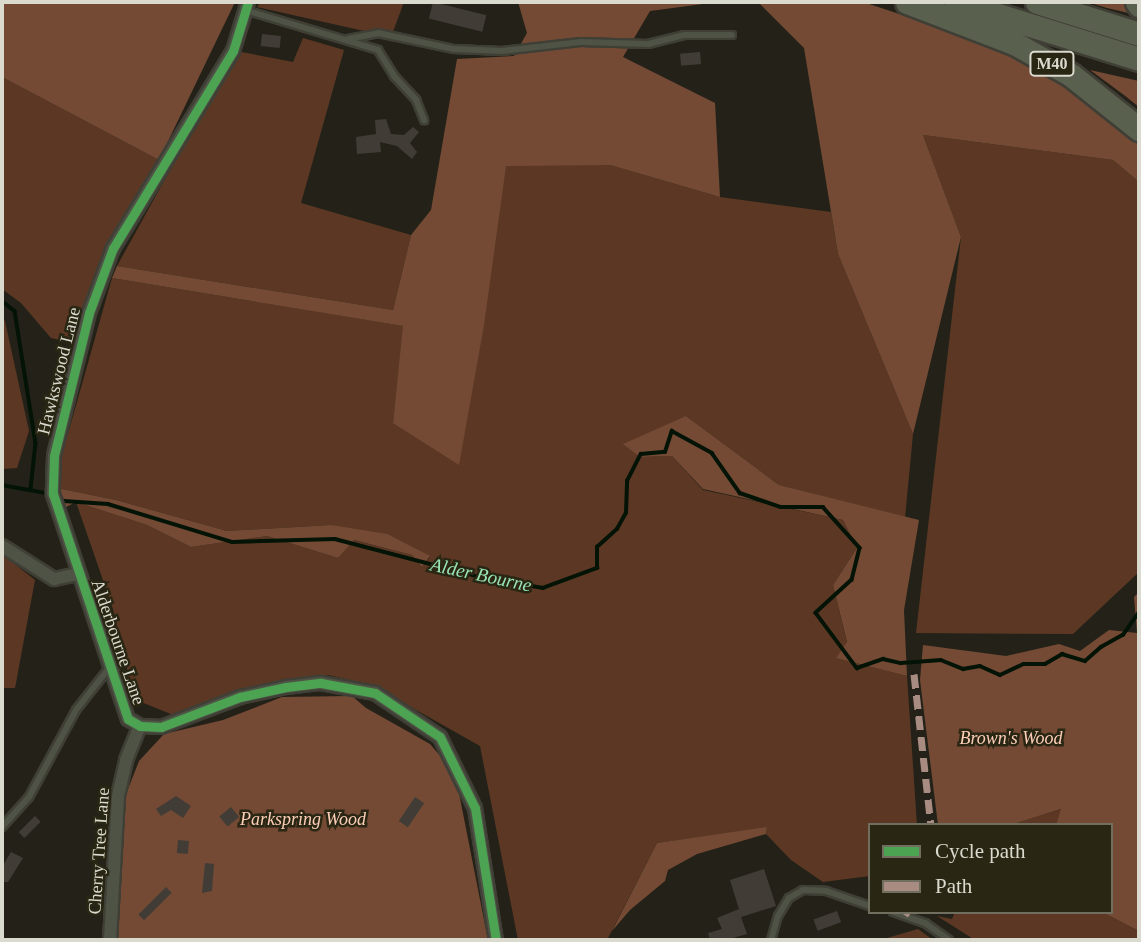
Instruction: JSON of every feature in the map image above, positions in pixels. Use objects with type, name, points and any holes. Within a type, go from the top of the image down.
[{"type":"highway","name":"M40","points":[[907,2],[1014,43],[1070,75],[1126,116],[1139,129]]},
{"type":"highway","name":"M40","points":[[956,2],[1136,58]]},
{"type":"highway","points":[[1037,2],[1139,34]]},
{"type":"street","name":"Hawkswood Lane","points":[[78,574],[53,494],[54,456],[89,313],[113,248],[233,51],[246,6]]},
{"type":"street","name":"Alderbourne Lane","points":[[2,546],[54,579],[78,574],[128,719],[140,726],[161,727],[240,697],[321,683],[375,693],[440,737],[475,808],[496,940]]},
{"type":"street","name":"Cherry Tree Lane","points":[[110,940],[118,796],[126,760],[140,726]]},
{"type":"lane","points":[[246,6],[378,50],[394,76],[416,100],[424,120]]},
{"type":"lane","points":[[348,39],[378,33],[454,49],[502,51],[580,42],[648,44],[684,35],[732,35]]},
{"type":"lane","points":[[2,827],[29,797],[76,710],[109,668]]},
{"type":"lane","points":[[771,940],[778,916],[789,898],[803,890],[826,891],[868,905]]},
{"type":"lane","points":[[899,914],[925,923],[949,940]]},
{"type":"shaded area","points":[[261,2],[404,2],[391,37],[257,7]]},
{"type":"shaded area","points":[[303,38],[344,50],[301,203],[411,235],[393,310],[117,266],[236,51],[293,62]]},
{"type":"shaded area","points":[[2,77],[159,160],[98,265],[74,343],[51,338],[21,303],[2,289]]},
{"type":"shaded area","points":[[923,135],[1113,160],[1139,182],[1139,572],[1073,634],[916,633],[961,237]]},
{"type":"shaded area","points":[[506,165],[610,165],[720,197],[831,212],[838,254],[913,434],[905,518],[779,485],[686,416],[640,457],[672,456],[703,490],[843,520],[857,548],[833,585],[847,643],[837,658],[907,676],[917,823],[868,823],[868,876],[823,882],[791,860],[766,834],[767,828],[657,843],[607,940],[518,940],[480,746],[372,685],[328,675],[250,688],[173,715],[134,699],[113,609],[76,502],[147,525],[191,547],[267,536],[338,558],[353,540],[412,555],[422,567],[430,557],[331,525],[227,531],[116,500],[57,488],[58,469],[112,278],[404,326],[393,423]]},
{"type":"shaded area","points":[[2,318],[5,321],[29,431],[17,468],[2,469]]},
{"type":"shaded area","points":[[2,554],[35,580],[15,688],[2,688]]},
{"type":"shaded area","points":[[1062,809],[1057,823],[1013,823]]},
{"type":"shaded area","points":[[954,914],[1106,914],[1139,931],[1136,940],[975,940],[937,916],[952,919]]},
{"type":"shaded area","points":[[918,929],[933,940],[880,940]]},
{"type":"green space","points":[[2,2],[235,2],[159,160],[2,77]]},
{"type":"green space","points":[[518,2],[718,2],[650,11],[623,57],[715,103],[720,197],[610,165],[506,166],[484,325],[459,465],[393,423],[403,326],[112,278],[117,266],[393,310],[411,235],[431,210],[457,59],[514,56],[527,33]]},
{"type":"green space","points":[[758,2],[863,2],[981,41],[1034,65],[1076,90],[1119,124],[1139,146],[1139,182],[1113,160],[923,135],[961,237],[913,434],[838,254],[804,48]]},
{"type":"green space","points":[[1087,2],[1128,2],[1137,15],[1107,8]]},
{"type":"green space","points":[[1090,70],[1139,81],[1139,107],[1124,95]]},
{"type":"green space","points":[[686,416],[779,485],[919,520],[904,610],[907,676],[836,658],[847,642],[833,585],[857,548],[843,520],[703,489],[672,456],[640,457],[623,444]]},
{"type":"green space","points":[[57,488],[116,500],[227,531],[331,525],[387,534],[430,556],[422,567],[412,555],[354,540],[338,558],[267,536],[191,547],[147,525],[76,502],[64,508]]},
{"type":"green space","name":"Brown's Wood","points":[[1139,592],[1139,931],[1106,914],[1113,914],[1113,823],[1057,823],[1061,809],[1016,823],[938,823],[920,680],[923,645],[1006,656],[1059,644],[1080,651],[1109,630],[1137,633],[1134,597]]},
{"type":"green space","name":"Parkspring Wood","points":[[352,696],[366,708],[430,744],[455,773],[488,940],[118,940],[126,794],[139,761],[164,734],[223,720],[282,697]]},
{"type":"green space","points":[[767,827],[766,834],[697,854],[668,870],[665,881],[630,910],[612,931],[657,843]]},
{"type":"building","points":[[433,2],[486,15],[482,32],[429,18]]},
{"type":"building","points":[[262,34],[281,36],[280,48],[261,46]]},
{"type":"building","points":[[700,52],[701,64],[681,66],[680,54]]},
{"type":"building","points":[[386,119],[391,134],[404,135],[413,127],[419,132],[410,143],[417,152],[412,159],[397,146],[380,142],[381,152],[357,154],[356,137],[376,134],[375,120]]},
{"type":"building","points":[[176,796],[191,806],[183,818],[171,810],[161,816],[156,809]]},
{"type":"building","points":[[415,797],[424,803],[408,827],[399,821]]},
{"type":"building","points":[[231,807],[239,817],[228,827],[219,816]]},
{"type":"building","points":[[35,816],[41,822],[24,838],[19,832]]},
{"type":"building","points":[[178,840],[189,841],[188,854],[177,853]]},
{"type":"building","points":[[11,852],[23,858],[8,882],[2,882],[2,867]]},
{"type":"building","points":[[205,863],[214,864],[212,891],[202,893]]},
{"type":"building","points":[[764,869],[776,906],[741,917],[747,934],[726,940],[710,940],[708,933],[722,929],[717,918],[739,909],[730,880]]},
{"type":"building","points":[[166,887],[172,893],[144,920],[138,915]]},
{"type":"building","points":[[837,911],[841,922],[818,931],[814,920]]},
{"type":"waterway","points":[[2,301],[15,311],[36,443],[31,489]]},
{"type":"waterway","name":"Alder Bourne","points":[[58,497],[64,501],[108,504],[232,542],[335,539],[480,577],[543,588],[597,568],[597,547],[617,529],[626,513],[627,481],[641,454],[665,452],[672,431],[712,453],[740,493],[781,507],[823,507],[860,548],[852,580],[816,613],[857,668],[883,659],[901,663],[941,660],[963,669],[980,666],[1000,675],[1024,664],[1045,664],[1062,654],[1085,661],[1101,647],[1123,635],[1139,612]]},
{"type":"waterway","name":"Alder Bourne","points":[[2,485],[51,494]]},
{"type":"marked path","points":[[914,674],[931,823]]},
{"type":"cycle path","points":[[248,2],[233,51],[113,248],[89,313],[54,456],[53,494],[128,719],[140,726],[161,727],[240,697],[321,683],[375,693],[440,737],[475,808],[496,940]]}]
